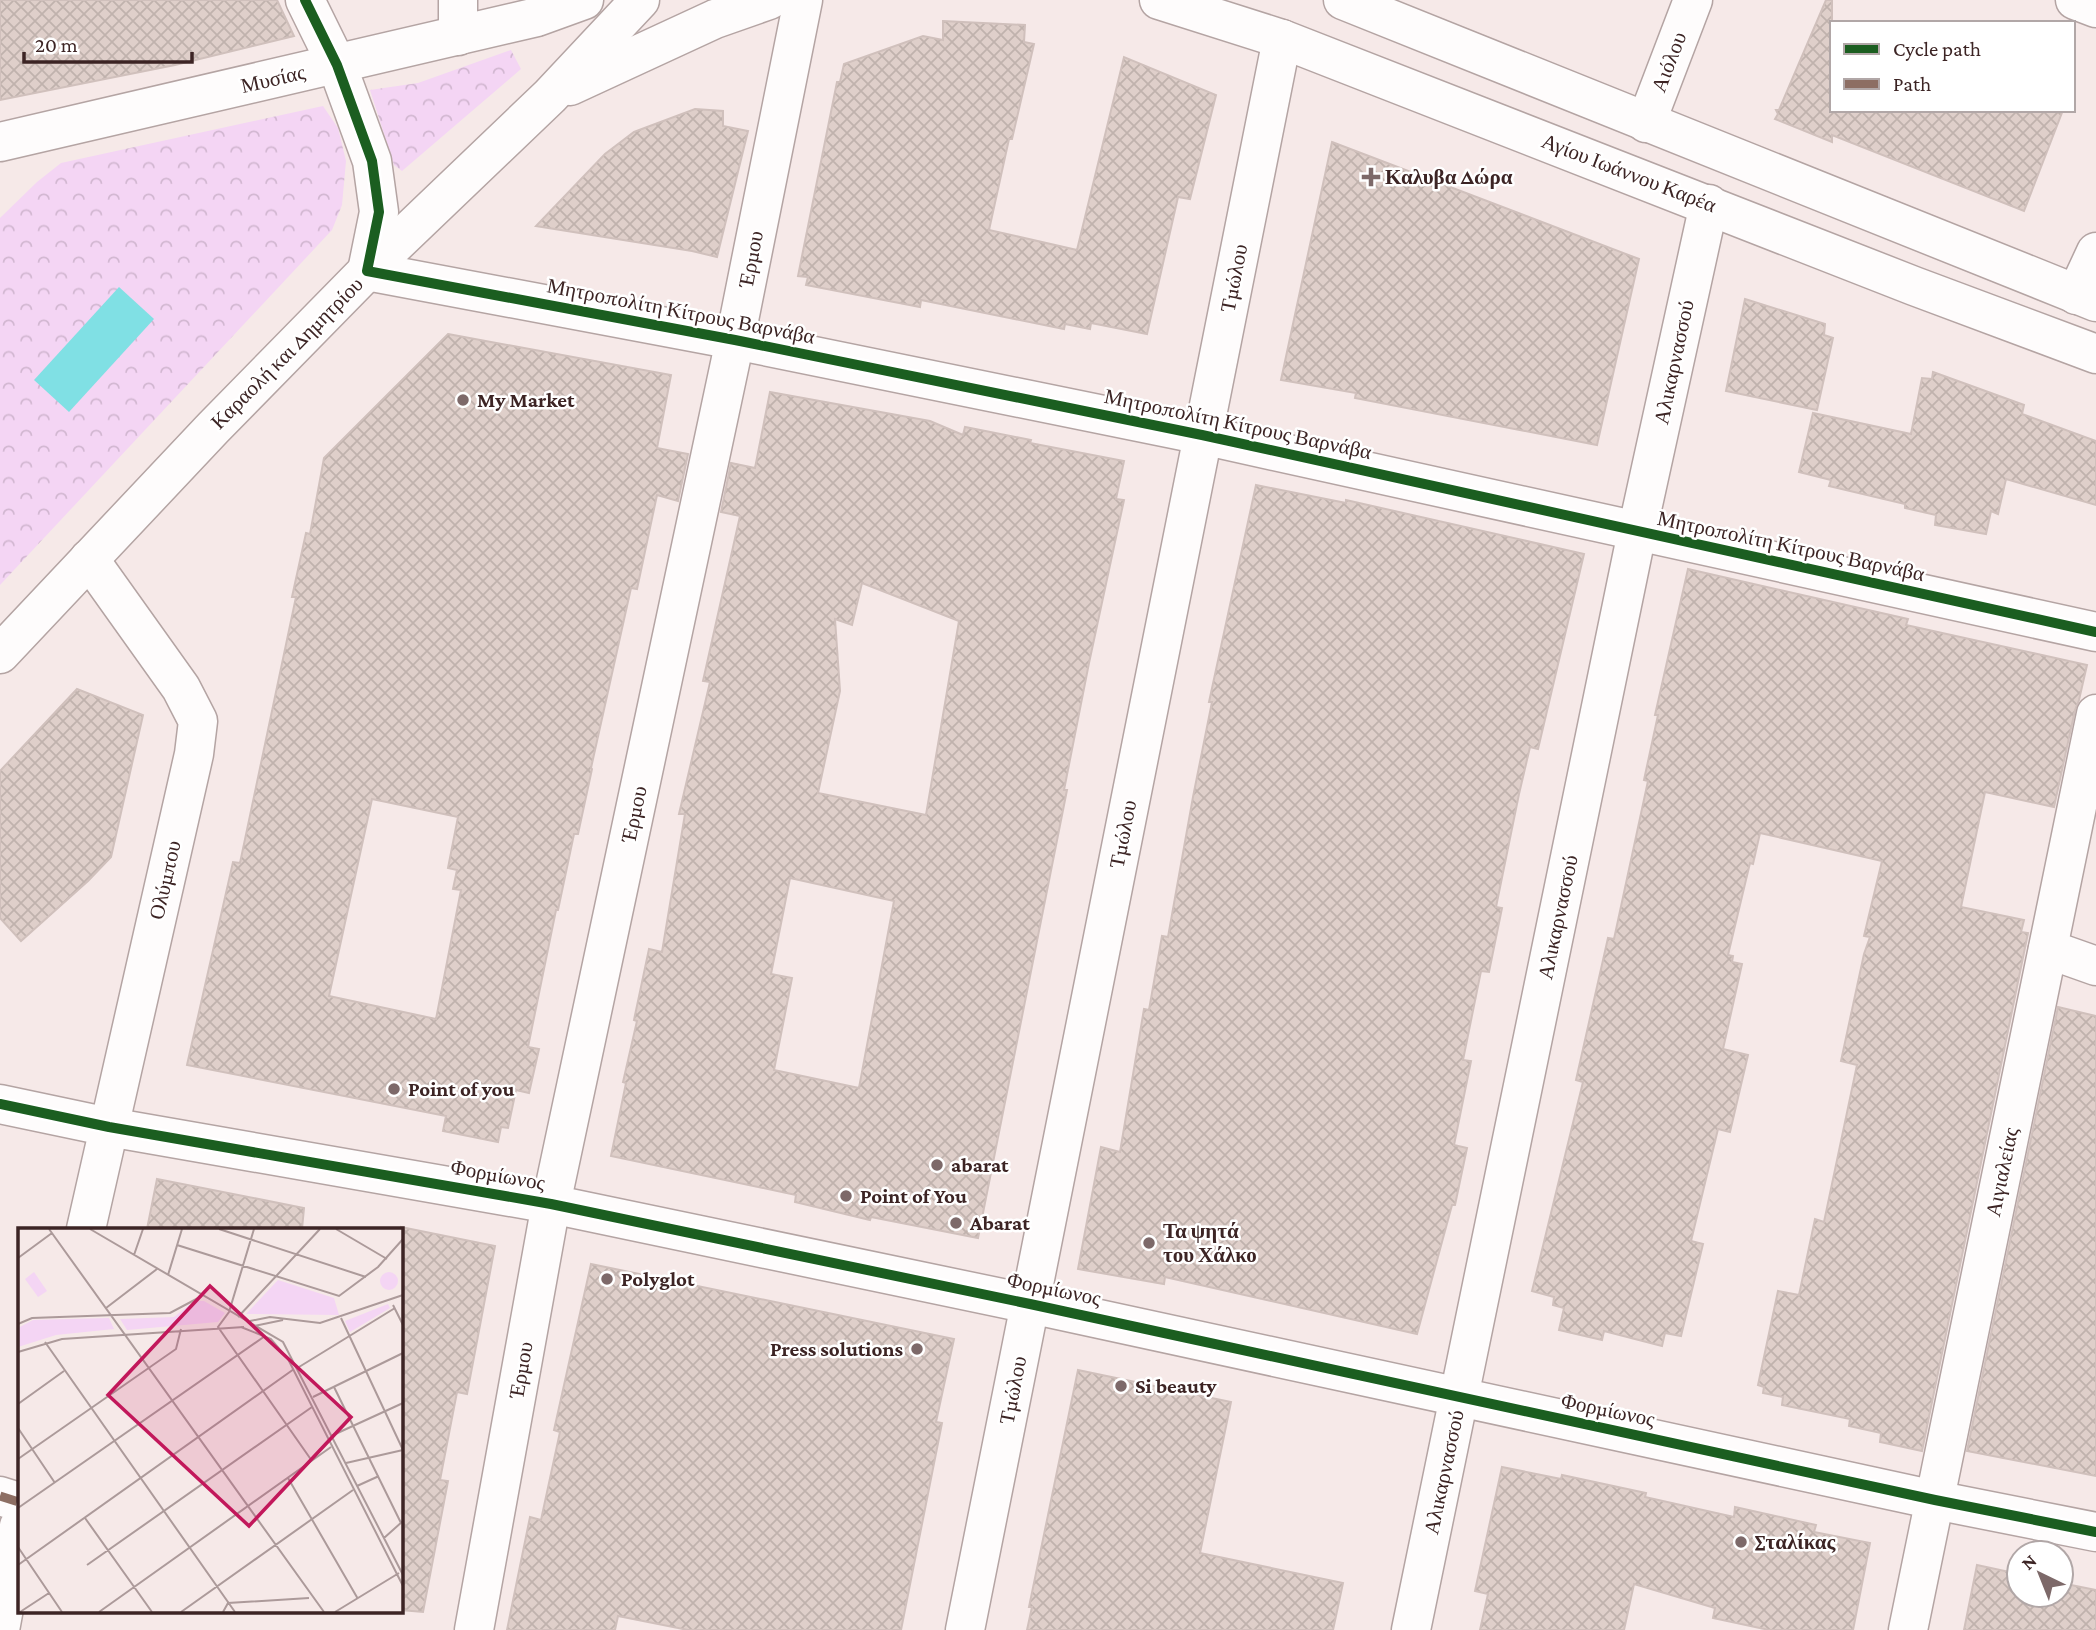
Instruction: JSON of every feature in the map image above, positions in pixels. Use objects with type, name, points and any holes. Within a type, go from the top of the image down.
[{"type":"street","points":[[305,0],[337,65],[372,160],[379,212],[368,271]]},
{"type":"street","name":"Μυσίας","points":[[2,144],[337,65],[458,18],[548,9],[584,0]]},
{"type":"street","name":"Καραολή και Δημητρίου","points":[[0,654],[213,428],[368,271],[550,96],[640,0]]},
{"type":"street","points":[[550,96],[715,19],[769,0]]},
{"type":"street","name":"Έρμου","points":[[474,1630],[551,1204],[735,340],[803,0]]},
{"type":"street","name":"Αγίου Ιωάννου Καρέα","points":[[1159,0],[1282,39],[1914,286],[2096,354]]},
{"type":"street","points":[[1343,0],[2086,298],[2096,252]]},
{"type":"street","name":"Αιόλου","points":[[1646,123],[1693,0]]},
{"type":"street","points":[[2075,0],[2096,8]]},
{"type":"street","name":"Τμώλου","points":[[965,1630],[1282,39]]},
{"type":"street","name":"Αλικαρνασσού","points":[[1411,1630],[1637,531],[1709,204]]},
{"type":"street","name":"Μητροπολίτη Κίτρους Βαρνάβα","points":[[368,271],[735,340],[1202,435],[2096,632]]},
{"type":"street","name":"Ολύμπου","points":[[86,1228],[194,754],[198,721],[181,688],[89,559]]},
{"type":"street","name":"Αιγιαλείας","points":[[1908,1630],[2096,713]]},
{"type":"street","points":[[2048,949],[2096,966]]},
{"type":"street","name":"Φορμίωνος","points":[[0,1104],[109,1127],[551,1204],[1031,1304],[1935,1500],[2096,1532]]},
{"type":"street","points":[[0,1496],[18,1502]]},
{"type":"street","points":[[0,1630],[18,1532]]},
{"type":"green space","points":[[511,50],[521,69],[402,171],[394,165],[370,90],[418,83]]},
{"type":"green space","points":[[323,106],[338,128],[346,161],[342,205],[332,230],[0,585],[0,218],[61,163]]},
{"type":"water","points":[[119,287],[154,319],[69,412],[34,380]]},
{"type":"building","points":[[0,0],[277,0],[294,36],[175,65],[0,100]]},
{"type":"building","points":[[1826,0],[1832,0],[1830,112],[2062,112],[2024,211],[1832,135],[1832,142],[1775,119],[1778,114],[1776,110],[1779,110]]},
{"type":"building","points":[[943,21],[1025,25],[1024,42],[1034,44],[989,230],[1077,250],[1124,57],[1216,95],[1190,199],[1178,197],[1147,334],[1091,323],[1090,329],[1065,324],[1064,329],[921,300],[920,307],[806,285],[808,277],[798,276],[837,82],[840,82],[844,64],[923,36],[943,40]]},
{"type":"building","points":[[695,109],[723,111],[723,126],[748,131],[717,257],[536,226],[605,154],[634,132]]},
{"type":"building","points":[[1332,142],[1639,259],[1597,445],[1355,398],[1356,393],[1281,380]]},
{"type":"building","points":[[1745,299],[1825,324],[1824,335],[1833,338],[1817,410],[1726,391]]},
{"type":"building","points":[[448,334],[671,375],[657,448],[688,454],[678,501],[657,495],[637,589],[631,588],[578,834],[574,834],[556,910],[528,1047],[539,1049],[529,1093],[516,1090],[508,1128],[501,1127],[498,1142],[443,1131],[446,1116],[187,1065],[233,862],[240,863],[296,597],[292,597],[306,533],[310,534],[324,458]],"holes":[[[372,799],[458,817],[448,868],[457,870],[453,889],[461,890],[436,1019],[329,996]]]},
{"type":"building","points":[[1933,372],[2024,405],[2022,414],[2096,441],[2096,505],[2006,479],[1998,514],[1991,511],[1986,534],[1935,525],[1936,515],[1905,508],[1905,504],[1829,486],[1831,480],[1799,472],[1813,413],[1911,434],[1922,378],[1932,379]]},
{"type":"building","points":[[770,392],[930,421],[963,435],[965,427],[1124,461],[1116,499],[1124,500],[1089,663],[1064,790],[1067,790],[978,1238],[871,1217],[870,1220],[795,1202],[796,1195],[611,1156],[649,949],[662,952],[685,814],[679,814],[710,682],[703,681],[740,516],[721,512],[731,463],[755,468]],"holes":[[[862,583],[959,621],[926,815],[818,793],[840,691],[835,619],[852,625]],[[790,878],[894,901],[859,1088],[774,1070],[792,978],[771,974]]]},
{"type":"building","points":[[1256,485],[1346,503],[1346,500],[1584,554],[1538,749],[1530,747],[1519,794],[1496,907],[1502,908],[1489,972],[1481,971],[1463,1060],[1471,1061],[1454,1145],[1467,1148],[1455,1205],[1452,1205],[1417,1334],[1165,1277],[1164,1284],[1078,1269],[1101,1147],[1120,1152],[1144,1009],[1149,1010],[1162,936],[1168,937],[1212,702],[1209,702]]},
{"type":"building","points":[[1688,569],[1908,619],[1906,625],[2087,665],[2054,807],[1985,792],[1961,907],[2024,920],[2021,932],[2028,933],[1922,1451],[1880,1442],[1881,1433],[1849,1426],[1850,1419],[1782,1405],[1783,1397],[1763,1393],[1764,1387],[1758,1385],[1778,1291],[1799,1295],[1815,1219],[1824,1222],[1857,1065],[1841,1061],[1870,937],[1864,936],[1882,861],[1760,833],[1728,955],[1733,956],[1732,962],[1742,964],[1723,1049],[1748,1055],[1730,1132],[1718,1129],[1691,1241],[1703,1244],[1681,1336],[1665,1333],[1662,1346],[1604,1331],[1602,1340],[1559,1330],[1564,1308],[1553,1305],[1554,1297],[1532,1291],[1583,1082],[1576,1080],[1608,938],[1614,939],[1648,781],[1644,780],[1658,715],[1655,715]]},
{"type":"building","points":[[77,689],[143,715],[111,857],[21,941],[0,918],[0,771]]},
{"type":"building","points":[[2058,1007],[2096,1016],[2096,1476],[1967,1451]]},
{"type":"building","points":[[157,1179],[304,1208],[302,1228],[147,1228]]},
{"type":"building","points":[[401,1228],[495,1246],[467,1394],[457,1392],[440,1480],[448,1481],[423,1612],[402,1610]]},
{"type":"building","points":[[591,1264],[954,1339],[936,1422],[942,1423],[901,1630],[688,1630],[618,1616],[615,1630],[507,1630],[530,1517],[541,1520],[560,1432],[554,1430]]},
{"type":"building","points":[[1078,1370],[1231,1402],[1200,1553],[1343,1583],[1333,1630],[1027,1630],[1032,1607],[1029,1607]]},
{"type":"building","points":[[1502,1467],[1561,1479],[1562,1475],[1646,1493],[1645,1497],[1734,1517],[1735,1507],[1816,1525],[1814,1532],[1870,1543],[1853,1630],[1769,1630],[1713,1618],[1715,1608],[1634,1584],[1624,1630],[1480,1630],[1488,1594],[1475,1591]]},
{"type":"building","points":[[1977,1565],[2005,1571],[2005,1609],[2075,1609],[2075,1586],[2096,1590],[2096,1630],[1964,1630]]},
{"type":"marked path","points":[[0,1496],[18,1502]]},
{"type":"cycle path","points":[[305,0],[337,65],[372,161],[379,212],[367,271],[735,340],[1202,435],[2096,632]]},
{"type":"cycle path","points":[[0,1104],[109,1127],[551,1204],[1030,1304],[1935,1500],[2096,1532]]},
{"type":"place","name":"Καλυβα Δώρα","points":[[1371,177]]},
{"type":"place","name":"My Market","points":[[463,400]]},
{"type":"place","name":"Point of you","points":[[394,1089]]},
{"type":"place","name":"abarat","points":[[937,1165]]},
{"type":"place","name":"Point of You","points":[[846,1196]]},
{"type":"place","name":"Abarat","points":[[956,1223]]},
{"type":"place","name":"Τα ψητά του Χάλκο","points":[[1149,1243]]},
{"type":"place","name":"Polyglot","points":[[607,1279]]},
{"type":"place","name":"Press solutions","points":[[917,1349]]},
{"type":"place","name":"Si beauty","points":[[1121,1386]]},
{"type":"place","name":"Σταλίκας","points":[[1741,1542]]}]
